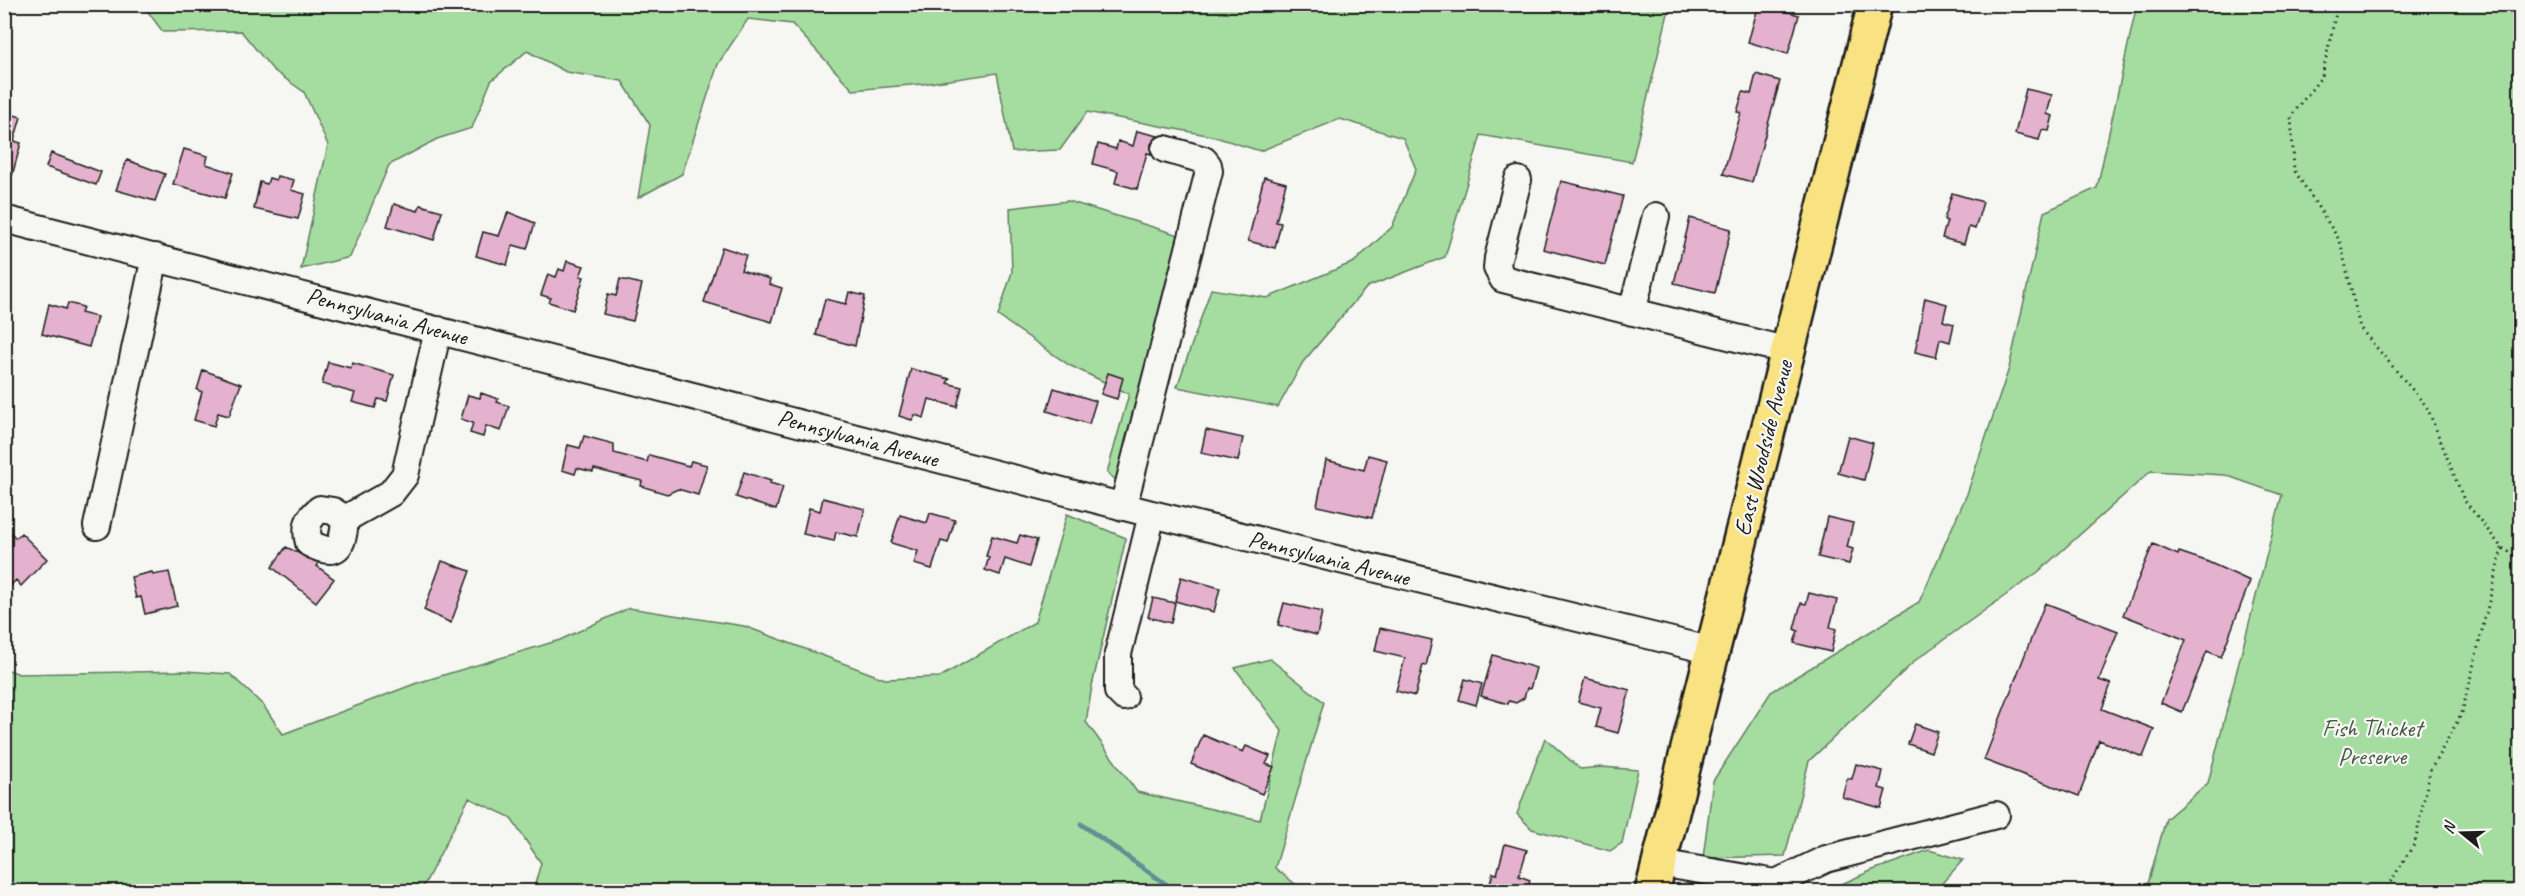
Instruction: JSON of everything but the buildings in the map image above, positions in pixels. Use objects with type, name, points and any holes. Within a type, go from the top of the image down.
[{"type":"main road","name":"East Woodside Avenue","points":[[1655,877],[1875,4]]},
{"type":"street","points":[[1123,507],[1209,171],[1204,160],[1165,149]]},
{"type":"street","points":[[1518,180],[1498,258],[1497,268],[1503,279],[1788,351]]},
{"type":"street","points":[[1632,312],[1656,216]]},
{"type":"street","name":"Pennsylvania Avenue","points":[[4,219],[1123,507],[1713,651]]},
{"type":"street","points":[[97,526],[155,257]]},
{"type":"street","points":[[345,519],[392,493],[405,475],[438,330]]},
{"type":"street","points":[[1124,697],[1118,691],[1119,654],[1152,514]]},
{"type":"street","points":[[1655,877],[1776,883],[1827,859],[1996,815]]},
{"type":"path","points":[[2338,4],[2322,76],[2290,116],[2294,170],[2340,241],[2360,328],[2427,407],[2464,500],[2502,548],[2520,558]]},
{"type":"path","points":[[2384,891],[2415,843],[2430,771],[2462,712],[2502,548]]},
{"type":"green space","points":[[143,5],[1670,5],[1632,162],[1481,135],[1445,257],[1367,287],[1303,362],[1278,407],[1177,387],[1211,289],[1267,298],[1354,262],[1392,227],[1416,169],[1403,138],[1340,119],[1260,151],[1212,136],[1087,112],[1060,150],[1012,152],[997,73],[922,84],[853,90],[792,24],[748,19],[718,64],[682,174],[638,198],[650,125],[622,81],[566,72],[527,51],[491,81],[472,128],[437,139],[389,165],[350,257],[301,269],[328,145],[304,92],[273,70],[241,31],[163,32]]},
{"type":"green space","name":"Fish Thicket Preserve","points":[[2132,5],[2520,5],[2520,891],[2146,891],[2166,819],[2208,783],[2282,495],[2225,475],[2151,471],[2038,572],[1917,659],[1809,761],[1785,856],[1703,858],[1713,781],[1771,692],[1919,602],[1967,494],[2009,368],[2044,212],[2097,188],[2135,13]]},
{"type":"green space","points":[[1068,201],[1182,236],[1120,483],[1107,473],[1129,394],[1069,365],[998,316],[1012,272],[1010,208]]},
{"type":"green space","points":[[1067,514],[1126,538],[1086,722],[1137,792],[1260,820],[1282,731],[1235,668],[1270,659],[1324,702],[1275,868],[1304,891],[533,891],[541,863],[510,817],[469,798],[421,891],[5,892],[4,668],[19,674],[185,671],[230,674],[263,705],[283,734],[417,683],[560,640],[629,608],[744,626],[885,679],[940,677],[1035,622]]},
{"type":"green space","points":[[1545,738],[1580,769],[1602,767],[1638,770],[1622,843],[1610,851],[1532,829],[1517,814]]},
{"type":"green space","points":[[1929,850],[1963,860],[1935,891],[1723,892],[1835,887],[1873,870]]},
{"type":"waterway","points":[[1081,824],[1177,892]]}]
